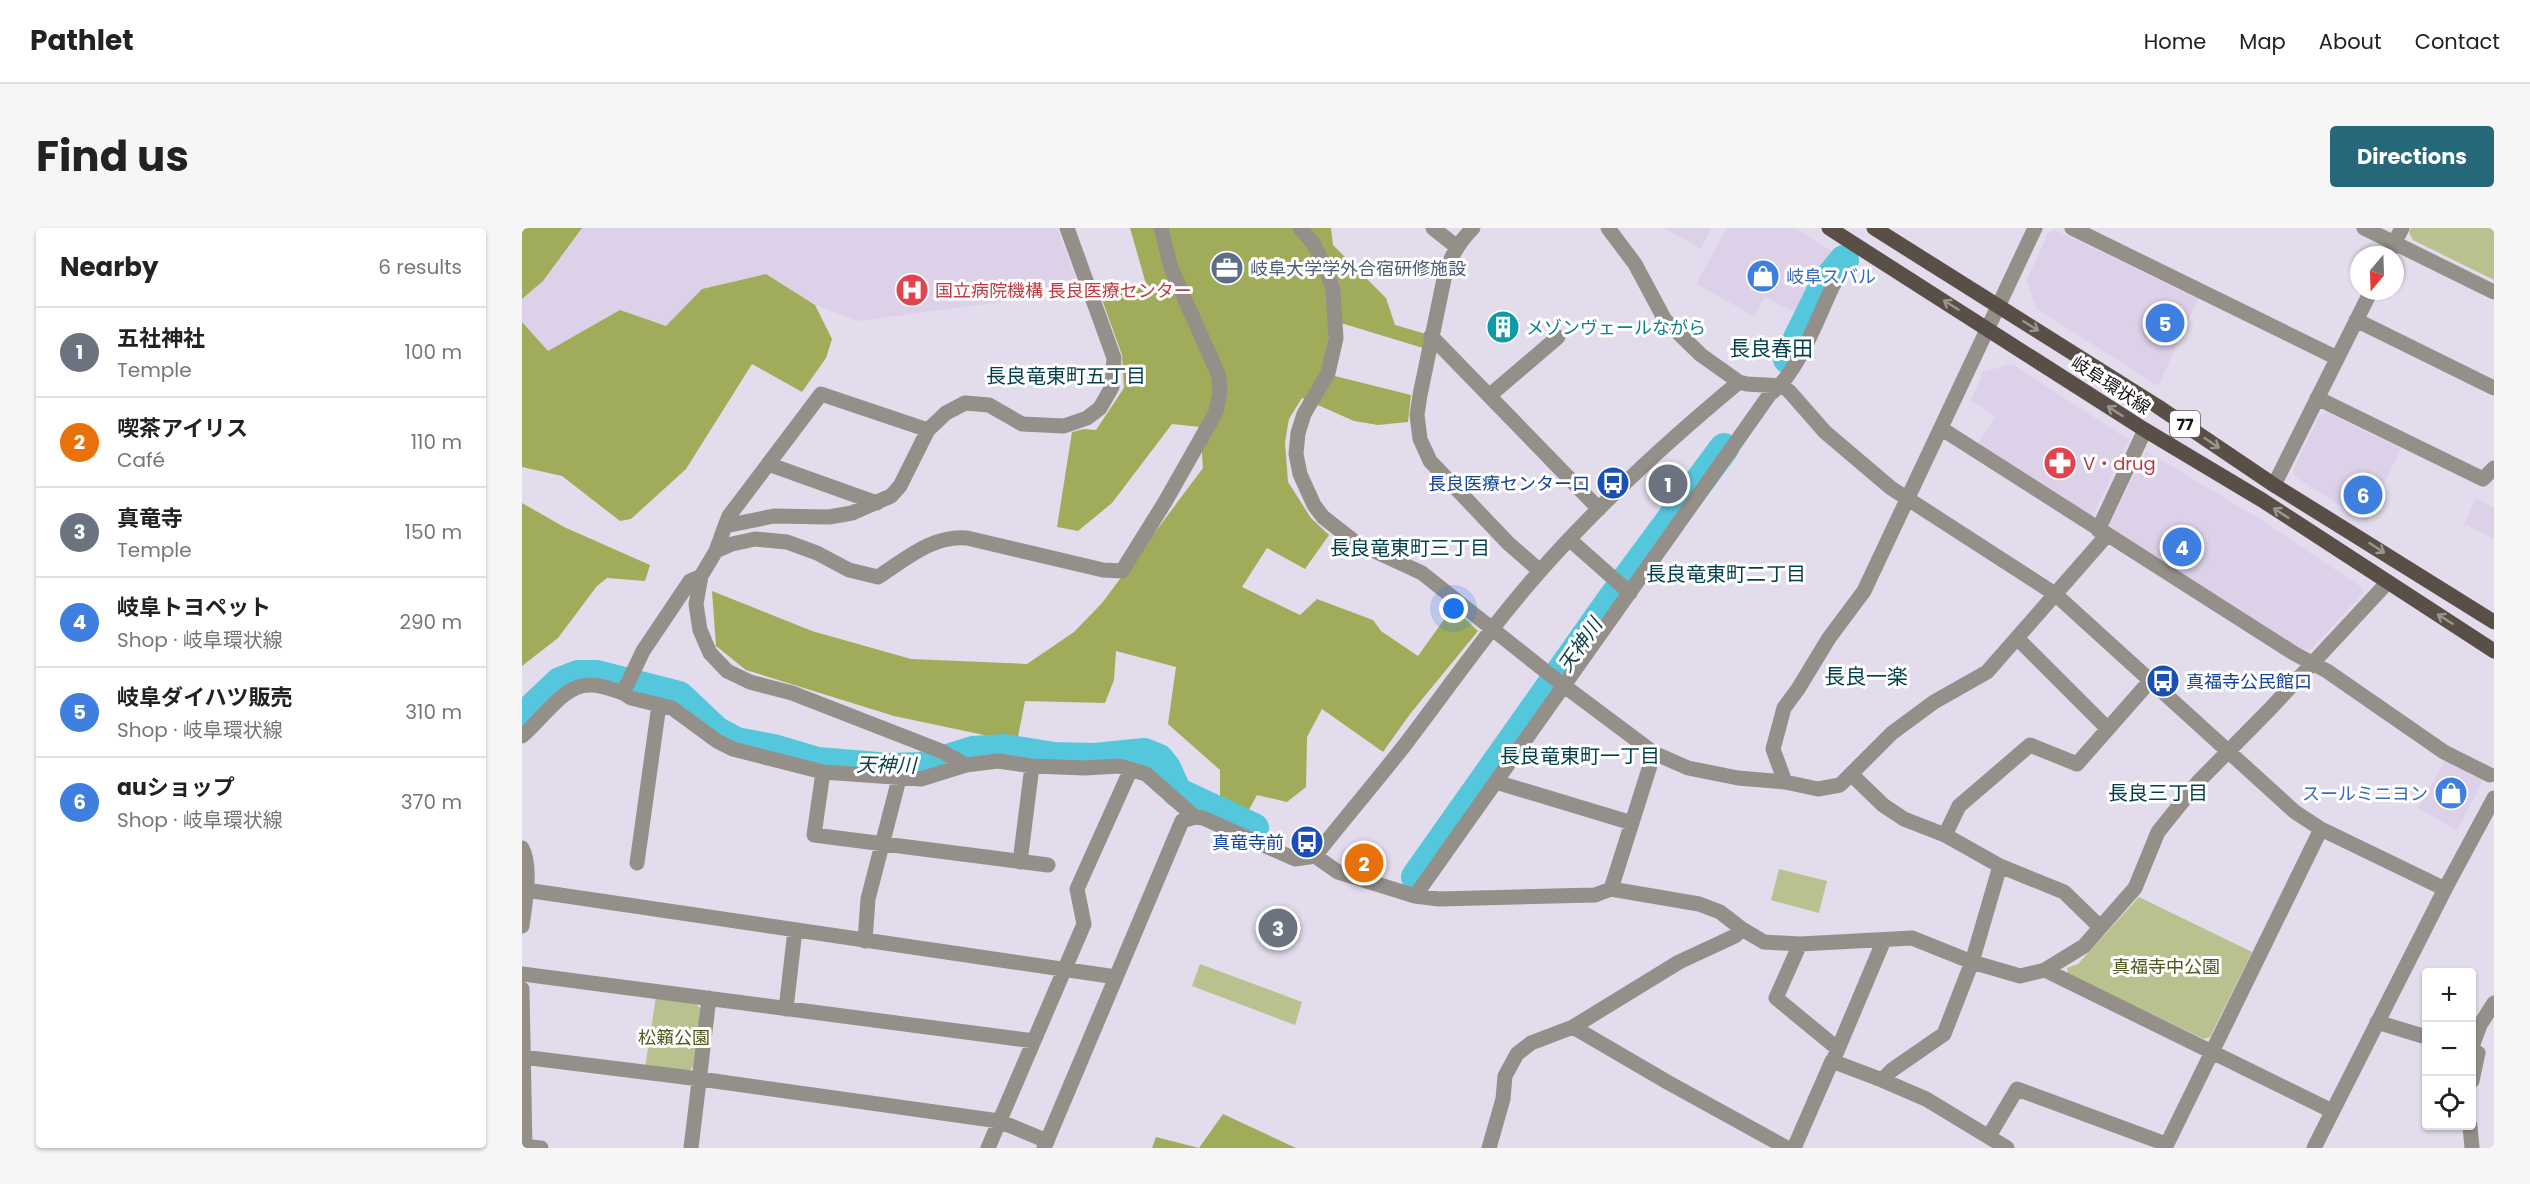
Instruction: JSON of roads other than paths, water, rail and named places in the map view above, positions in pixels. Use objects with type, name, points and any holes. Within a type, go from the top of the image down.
[{"type":"main road","name":"岐阜環状線","points":[[1829,228],[2145,430],[2262,500],[2494,651]]},
{"type":"main road","name":"岐阜環状線","points":[[1874,228],[2157,406],[2274,485],[2494,622]]},
{"type":"street","points":[[725,526],[774,516],[829,517],[852,513],[891,496],[900,486],[928,430],[946,413],[965,404],[989,405],[1022,424],[1064,426],[1087,418],[1100,408],[1112,387],[1114,358],[1067,228]]},
{"type":"street","points":[[716,551],[732,544],[755,539],[788,543],[817,553],[849,570],[878,577],[935,541],[950,537],[967,538],[1103,570],[1122,571],[1165,502],[1216,411],[1220,393],[1219,376],[1171,268],[1161,228]]},
{"type":"street","points":[[1300,228],[1317,251],[1333,290],[1336,338],[1328,374],[1304,414],[1298,433],[1296,454],[1300,474],[1323,517],[1355,542],[1422,573],[1559,682],[1654,753],[1688,768],[1738,778],[1785,782],[1818,789],[1840,785],[1892,733],[1934,702],[1974,682],[1987,672],[2055,594],[2102,532],[2145,430]]},
{"type":"street","points":[[1433,228],[1456,247]]},
{"type":"street","points":[[1473,228],[1456,247],[1449,261],[1431,336],[1417,415],[1420,439],[1430,461],[1508,543],[1540,571]]},
{"type":"street","points":[[1608,228],[1635,264],[1665,320],[1701,355],[1739,381],[1747,384],[1782,386],[1846,452],[1908,500],[2055,594],[2295,812],[2322,829],[2445,889]]},
{"type":"street","points":[[1785,782],[1773,750],[1784,708],[1829,638],[1864,591],[1897,516],[1908,500],[2036,228]]},
{"type":"street","points":[[2072,228],[2337,358]]},
{"type":"street","points":[[2364,228],[2387,246]]},
{"type":"street","points":[[2393,246],[2402,228]]},
{"type":"street","points":[[2404,254],[2494,292]]},
{"type":"street","points":[[1415,896],[1496,782],[1559,682],[1624,588],[1770,394],[1782,386],[1794,367],[1834,283]]},
{"type":"street","points":[[2274,485],[2366,300]]},
{"type":"street","points":[[2356,320],[2494,388]]},
{"type":"street","points":[[1431,336],[1599,509]]},
{"type":"street","points":[[1489,396],[1558,337]]},
{"type":"street","points":[[523,1057],[999,1121],[1046,1144],[1182,820],[1203,818],[1295,859],[1315,855],[1540,571],[1599,509],[1683,428],[1739,381]]},
{"type":"street","points":[[928,430],[821,394],[729,516],[716,551],[701,576],[696,604],[700,630],[710,653],[727,671],[750,682],[792,693],[945,753],[964,763]]},
{"type":"street","points":[[2317,398],[2483,478],[2494,468]]},
{"type":"street","points":[[1942,429],[2312,663],[2444,752],[2490,775]]},
{"type":"street","points":[[768,464],[877,503]]},
{"type":"street","points":[[1569,539],[1624,588]]},
{"type":"street","points":[[701,576],[690,581],[643,651],[626,686],[631,698],[672,708],[717,741],[733,749],[823,772],[899,779],[921,779],[964,763],[998,761],[1032,766],[1085,768],[1119,766],[1146,774],[1195,817]]},
{"type":"street","points":[[1315,855],[1338,872],[1415,896],[1439,899],[1595,895],[1611,889],[1699,904],[1720,912],[1764,942],[1800,944],[1912,938],[1972,962],[2020,976],[2045,970],[2084,946],[2135,888],[2158,832],[2227,751],[2387,583]]},
{"type":"street","points":[[2017,638],[2108,729]]},
{"type":"street","points":[[1945,835],[1959,806],[2030,745],[2077,764],[2150,681]]},
{"type":"street","points":[[522,736],[538,723],[561,695],[578,687],[591,685],[626,686]]},
{"type":"street","points":[[637,863],[659,705]]},
{"type":"street","points":[[1611,889],[1654,753]]},
{"type":"street","points":[[1020,862],[1032,766]]},
{"type":"street","points":[[988,1148],[1084,924],[1077,889],[1131,769]]},
{"type":"street","points":[[823,772],[814,835],[1048,865]]},
{"type":"street","points":[[1851,774],[1883,805],[1904,819],[1945,835],[2000,866],[2064,892],[2100,927]]},
{"type":"street","points":[[866,941],[868,899],[899,779]]},
{"type":"street","points":[[1496,782],[1632,823]]},
{"type":"street","points":[[2314,1148],[2445,889],[2494,798]]},
{"type":"street","points":[[1989,1136],[2017,1089],[2165,1146],[2322,829]]},
{"type":"street","points":[[522,848],[526,855],[526,890],[522,919]]},
{"type":"street","points":[[1882,1080],[1892,1070],[1944,1035],[1972,962],[2000,866]]},
{"type":"street","points":[[526,890],[1116,977]]},
{"type":"street","points":[[1489,1148],[1503,1099],[1505,1076],[1517,1054],[1531,1043],[1573,1027],[1679,962],[1735,936],[1742,929]]},
{"type":"street","points":[[786,1009],[795,930]]},
{"type":"street","points":[[1794,1148],[1884,940]]},
{"type":"street","points":[[1800,944],[1776,998],[1835,1055],[1882,1080],[1926,1099],[2007,1148]]},
{"type":"street","points":[[2045,970],[2332,1111]]},
{"type":"street","points":[[522,974],[1034,1041]]},
{"type":"street","points":[[522,989],[528,1147]]},
{"type":"street","points":[[691,1148],[709,998]]},
{"type":"street","points":[[2476,1042],[2480,1025],[2494,1003]]},
{"type":"street","points":[[2377,1022],[2422,1035]]},
{"type":"street","points":[[1573,1027],[1787,1148]]},
{"type":"street","points":[[2476,1051],[2494,1058]]},
{"type":"street","points":[[2470,1130],[2472,1148]]},
{"type":"waterway","name":"天神川","points":[[1788,359],[1826,282],[1844,260]]},
{"type":"waterway","name":"天神川","points":[[1416,877],[1610,602],[1724,448]]},
{"type":"waterway","name":"天神川","points":[[522,718],[560,682],[578,675],[597,675],[679,696],[716,731],[736,742],[773,749],[817,762],[890,768],[921,767],[973,751],[1004,749],[1054,757],[1095,758],[1144,753],[1159,759],[1166,768],[1177,792],[1254,828]]},
{"type":"place","name":"岐阜大学学外合宿研修施設","points":[[1227,268]]},
{"type":"place","name":"岐阜スバル","points":[[1763,276]]},
{"type":"place","name":"国立病院機構 長良医療センター","points":[[912,290]]},
{"type":"place","name":"岐阜ダイハツ販売","points":[[2165,323]]},
{"type":"place","name":"メゾンヴェールながら","points":[[1503,327]]},
{"type":"place","name":"V・drug","points":[[2060,463]]},
{"type":"place","name":"長良医療センター口","points":[[1613,483]]},
{"type":"place","name":"五社神社","points":[[1668,484]]},
{"type":"place","name":"auショップ","points":[[2363,495]]},
{"type":"place","name":"岐阜トヨペット","points":[[2182,547]]},
{"type":"place","name":"真福寺公民館口","points":[[2163,681]]},
{"type":"place","name":"スールミニヨン","points":[[2451,793]]},
{"type":"place","name":"真竜寺前","points":[[1307,842]]},
{"type":"place","name":"喫茶アイリス","points":[[1364,863]]},
{"type":"place","name":"真竜寺","points":[[1278,928]]},
{"type":"district","name":"長良春田","points":[[1771,348]]},
{"type":"district","name":"長良竜東町五丁目","points":[[1066,376]]},
{"type":"district","name":"長良竜東町三丁目","points":[[1410,548]]},
{"type":"district","name":"長良竜東町二丁目","points":[[1726,574]]},
{"type":"district","name":"長良一楽","points":[[1866,676]]},
{"type":"district","name":"長良竜東町一丁目","points":[[1580,756]]},
{"type":"district","name":"長良三丁目","points":[[2158,793]]},
{"type":"park label","name":"真福寺中公園","points":[[2166,966]]},
{"type":"park label","name":"松籟公園","points":[[674,1037]]}]
